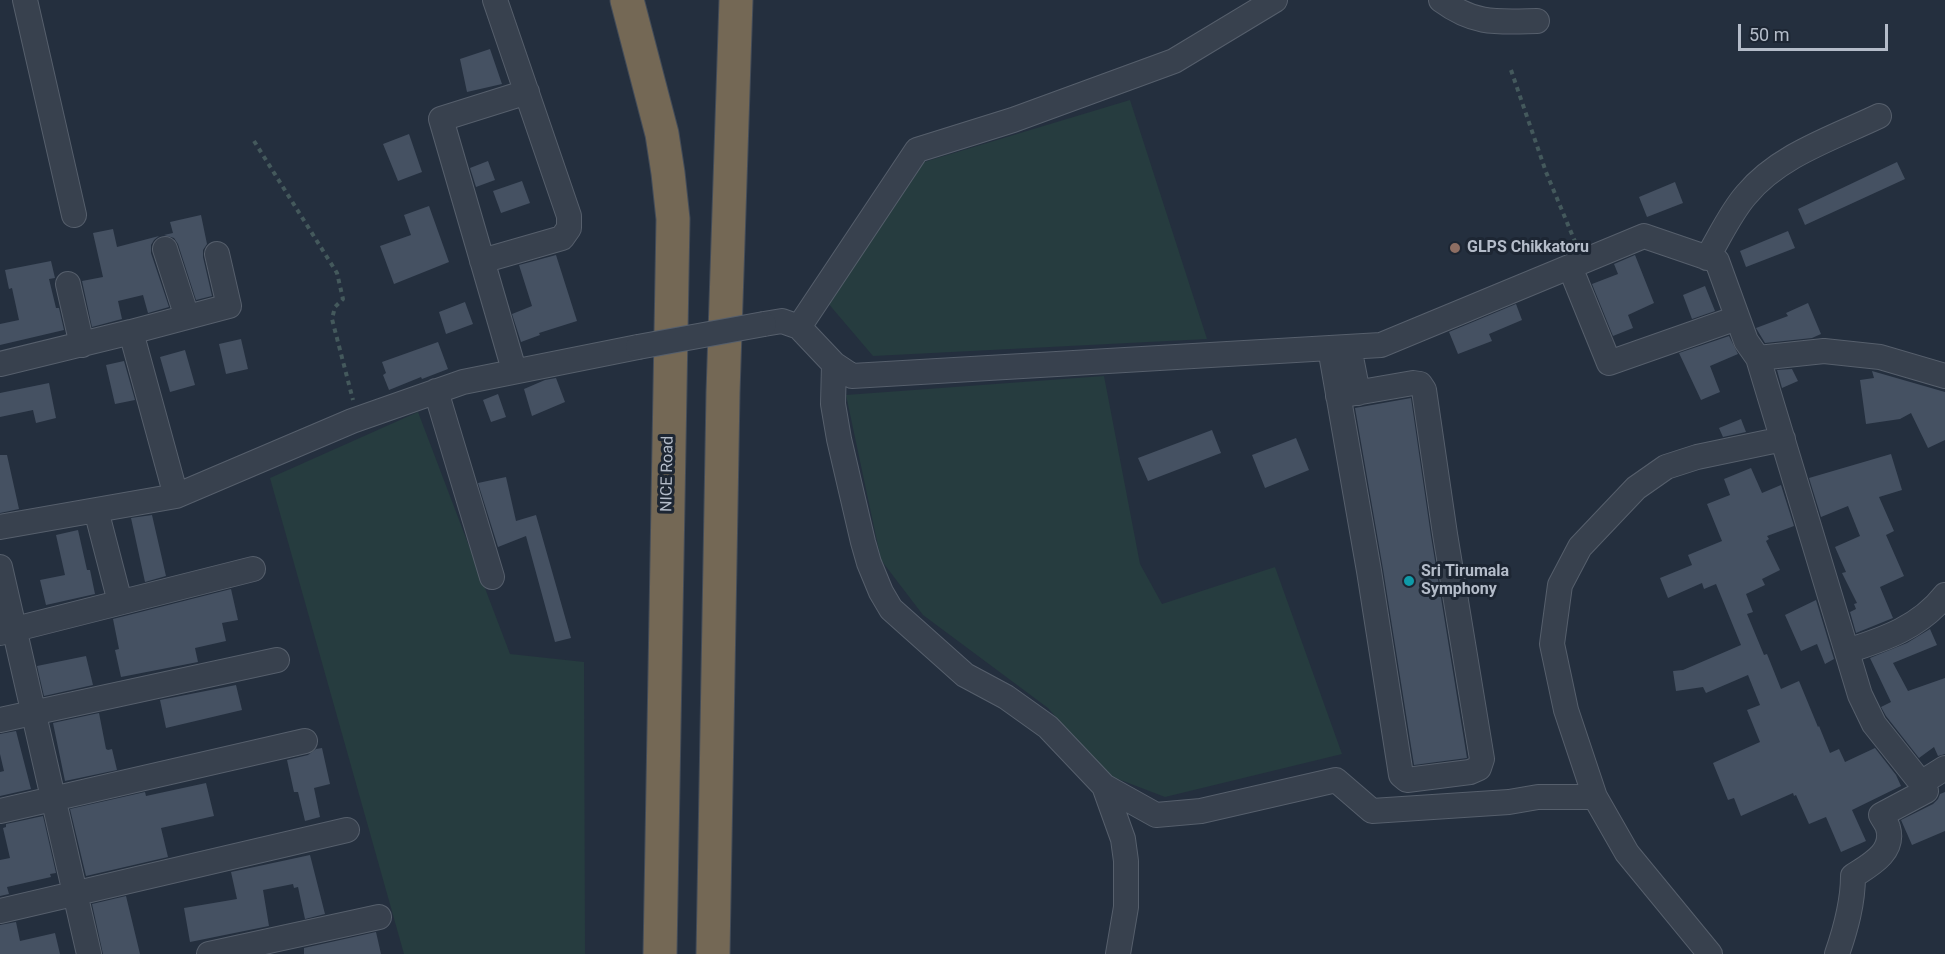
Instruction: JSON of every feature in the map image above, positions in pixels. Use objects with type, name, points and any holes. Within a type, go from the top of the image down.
[{"type":"highway","name":"NICE Road","points":[[627,0],[662,134],[673,219],[660,954]]},
{"type":"highway","points":[[714,954],[723,393],[736,0]]},
{"type":"street","points":[[25,0],[74,214]]},
{"type":"street","points":[[482,261],[562,237],[568,228],[569,216],[495,0]]},
{"type":"street","points":[[799,327],[917,150],[1013,120],[1174,61],[1275,0]]},
{"type":"street","points":[[1441,0],[1457,12],[1493,22],[1537,21]]},
{"type":"street","points":[[514,370],[441,119],[527,92]]},
{"type":"street","points":[[1707,258],[1744,196],[1767,174],[1794,156],[1879,116]]},
{"type":"street","points":[[0,527],[176,496],[358,418],[463,382],[514,370],[764,324],[782,321],[799,327],[834,364],[852,376],[1381,345],[1644,236],[1717,261],[1746,341],[1758,357],[1860,695],[1874,724],[1926,791],[1881,815],[1888,828],[1888,842],[1882,856],[1854,876],[1853,896],[1837,954]]},
{"type":"street","points":[[165,249],[188,318]]},
{"type":"street","points":[[0,364],[229,306],[217,254]]},
{"type":"street","points":[[1577,264],[1609,363],[1737,318]]},
{"type":"street","points":[[68,284],[82,345]]},
{"type":"street","points":[[131,332],[176,496]]},
{"type":"street","points":[[1339,347],[1348,394],[1369,571],[1401,776],[1407,780],[1470,772],[1479,768],[1482,759],[1444,534],[1424,390],[1420,384],[1413,383],[1348,394]]},
{"type":"street","points":[[1758,357],[1824,351],[1880,357],[1945,376]]},
{"type":"street","points":[[834,364],[833,404],[839,439],[869,563],[891,609],[965,675],[1006,697],[1048,727],[1104,786],[1156,815],[1201,811],[1336,780],[1372,811],[1509,802],[1538,797],[1595,797]]},
{"type":"street","points":[[436,391],[492,577]]},
{"type":"street","points":[[1710,954],[1627,853],[1595,797],[1566,710],[1552,644],[1560,585],[1580,547],[1636,488],[1666,467],[1697,457],[1783,439]]},
{"type":"street","points":[[96,510],[120,602]]},
{"type":"street","points":[[0,567],[7,632],[33,713],[89,954]]},
{"type":"street","points":[[7,632],[253,569]]},
{"type":"street","points":[[1847,651],[1887,639],[1908,628],[1935,609],[1945,595]]},
{"type":"street","points":[[0,720],[278,660]]},
{"type":"street","points":[[0,812],[305,741]]},
{"type":"street","points":[[1921,783],[1945,768]]},
{"type":"street","points":[[1104,786],[1123,839],[1126,861],[1126,907],[1118,954]]},
{"type":"street","points":[[0,911],[347,830]]},
{"type":"street","points":[[208,954],[379,917]]},
{"type":"path","points":[[1511,69],[1577,264]]},
{"type":"path","points":[[255,141],[337,273],[344,299],[336,307],[332,319],[358,418]]},
{"type":"green space","points":[[1130,100],[1207,339],[873,356],[827,302],[924,162]]},
{"type":"green space","points":[[1104,376],[1140,564],[1162,604],[1275,567],[1342,754],[1165,797],[1105,774],[1048,708],[923,615],[881,560],[846,395]]},
{"type":"green space","points":[[418,412],[510,654],[584,662],[585,954],[404,954],[270,478]]},
{"type":"building","points":[[490,49],[502,84],[467,92],[460,59]]},
{"type":"building","points":[[409,134],[422,172],[398,181],[383,144]]},
{"type":"building","points":[[488,161],[495,180],[476,187],[470,168]]},
{"type":"building","points":[[1897,162],[1905,179],[1805,225],[1798,209]]},
{"type":"building","points":[[522,181],[530,203],[501,213],[493,191]]},
{"type":"building","points":[[1675,182],[1683,203],[1647,217],[1639,197]]},
{"type":"building","points":[[429,206],[449,262],[394,284],[380,246],[411,235],[404,215]]},
{"type":"building","points":[[201,215],[207,244],[203,250],[203,257],[212,296],[196,300],[178,244],[174,238],[164,235],[173,233],[170,222]]},
{"type":"building","points":[[113,229],[117,247],[159,236],[151,245],[151,253],[169,307],[148,313],[143,295],[118,301],[122,319],[92,327],[82,281],[103,277],[93,233]]},
{"type":"building","points":[[1788,231],[1795,248],[1746,267],[1740,251]]},
{"type":"building","points":[[556,255],[577,321],[539,333],[540,335],[521,342],[512,314],[532,306],[519,265]]},
{"type":"building","points":[[1635,255],[1654,303],[1628,315],[1633,328],[1613,336],[1592,284],[1618,274],[1614,264]]},
{"type":"building","points":[[51,261],[55,278],[49,279],[64,330],[0,345],[0,324],[19,320],[12,288],[9,289],[5,270]]},
{"type":"building","points":[[1705,286],[1715,311],[1692,319],[1683,295]]},
{"type":"building","points":[[465,302],[473,324],[446,334],[439,312]]},
{"type":"building","points":[[1808,303],[1821,334],[1812,338],[1765,343],[1756,328],[1788,316],[1786,313]]},
{"type":"building","points":[[1516,304],[1522,320],[1489,334],[1492,341],[1458,354],[1449,332]]},
{"type":"building","points":[[1729,336],[1738,354],[1710,366],[1720,392],[1701,400],[1679,353]]},
{"type":"building","points":[[241,339],[248,369],[226,374],[219,344]]},
{"type":"building","points":[[438,342],[448,369],[389,390],[383,375],[386,373],[382,362]]},
{"type":"building","points":[[185,350],[195,385],[170,392],[160,357]]},
{"type":"building","points":[[124,361],[135,400],[115,404],[106,365]]},
{"type":"building","points":[[1792,369],[1798,381],[1782,388],[1777,370]]},
{"type":"building","points":[[1872,371],[1945,392],[1945,440],[1928,448],[1911,413],[1900,419],[1866,424],[1860,380],[1874,378]]},
{"type":"building","points":[[556,378],[565,402],[532,416],[524,389]]},
{"type":"building","points":[[49,383],[56,418],[36,423],[33,410],[0,417],[0,393]]},
{"type":"building","points":[[498,394],[506,417],[491,422],[483,400]]},
{"type":"building","name":"Sri Tirumala Symphony","points":[[1411,398],[1467,758],[1414,765],[1355,408]]},
{"type":"building","points":[[1741,419],[1746,432],[1723,437],[1719,428]]},
{"type":"building","points":[[1212,430],[1221,453],[1148,481],[1138,458]]},
{"type":"building","points":[[1296,438],[1309,470],[1265,488],[1252,455]]},
{"type":"building","points":[[1891,454],[1902,490],[1879,497],[1894,531],[1886,535],[1904,576],[1880,587],[1893,618],[1856,633],[1850,612],[1856,609],[1854,604],[1857,603],[1842,573],[1846,572],[1835,547],[1860,536],[1848,506],[1821,517],[1809,478]]},
{"type":"building","points":[[0,455],[7,455],[19,509],[0,513]]},
{"type":"building","points":[[1751,468],[1762,493],[1781,485],[1794,526],[1767,536],[1769,539],[1766,541],[1780,570],[1762,579],[1765,585],[1746,594],[1753,612],[1747,614],[1764,655],[1767,654],[1781,689],[1799,681],[1830,753],[1839,749],[1845,762],[1875,748],[1896,775],[1901,786],[1852,810],[1866,841],[1841,852],[1826,817],[1809,824],[1793,793],[1741,816],[1734,798],[1728,800],[1713,763],[1760,742],[1747,710],[1760,705],[1748,675],[1706,693],[1703,687],[1676,691],[1673,671],[1683,670],[1741,645],[1716,584],[1704,589],[1702,583],[1668,598],[1660,578],[1692,565],[1688,555],[1722,541],[1707,504],[1730,495],[1724,479]]},
{"type":"building","points":[[506,477],[516,521],[536,515],[571,638],[555,642],[526,536],[498,547],[478,483]]},
{"type":"building","points":[[152,515],[166,576],[145,582],[131,518]]},
{"type":"building","points":[[78,530],[95,594],[46,605],[40,580],[65,575],[56,535]]},
{"type":"building","points":[[231,589],[238,620],[222,623],[226,641],[195,648],[198,662],[121,677],[115,650],[119,649],[113,619]]},
{"type":"building","points":[[1816,600],[1834,659],[1825,664],[1817,644],[1801,651],[1785,615]]},
{"type":"building","points":[[1930,629],[1937,645],[1893,663],[1908,691],[1945,678],[1945,754],[1938,756],[1934,747],[1919,758],[1881,707],[1891,702],[1870,658],[1907,643]]},
{"type":"building","points":[[86,656],[93,685],[44,696],[37,666]]},
{"type":"building","points":[[236,685],[242,710],[166,728],[160,700]]},
{"type":"building","points":[[99,713],[106,749],[112,749],[117,770],[65,781],[53,723]]},
{"type":"building","points":[[16,731],[31,789],[0,796],[0,772],[4,771],[0,754],[0,734]]},
{"type":"building","points":[[322,748],[330,784],[314,788],[320,817],[305,821],[298,792],[294,792],[287,760],[308,755]]},
{"type":"building","points":[[206,783],[214,816],[161,828],[168,857],[86,876],[70,809],[145,792],[146,796]]},
{"type":"building","points":[[1945,792],[1945,831],[1912,845],[1901,820],[1933,804],[1940,794]]},
{"type":"building","points":[[43,816],[56,873],[50,874],[51,877],[7,887],[9,894],[0,896],[0,860],[10,858],[3,828],[6,824]]},
{"type":"building","points":[[310,855],[325,914],[305,919],[298,887],[294,888],[293,884],[263,890],[269,926],[190,942],[184,908],[237,899],[231,872]]},
{"type":"building","points":[[126,896],[140,954],[103,954],[92,904]]},
{"type":"building","points":[[16,922],[20,941],[55,933],[60,954],[0,954],[0,925]]},
{"type":"building","points":[[376,932],[381,954],[304,954],[304,948]]},
{"type":"place","name":"GLPS Chikkatoru","points":[[1455,248]]},
{"type":"place","name":"Sri Tirumala Symphony","points":[[1409,581]]}]
